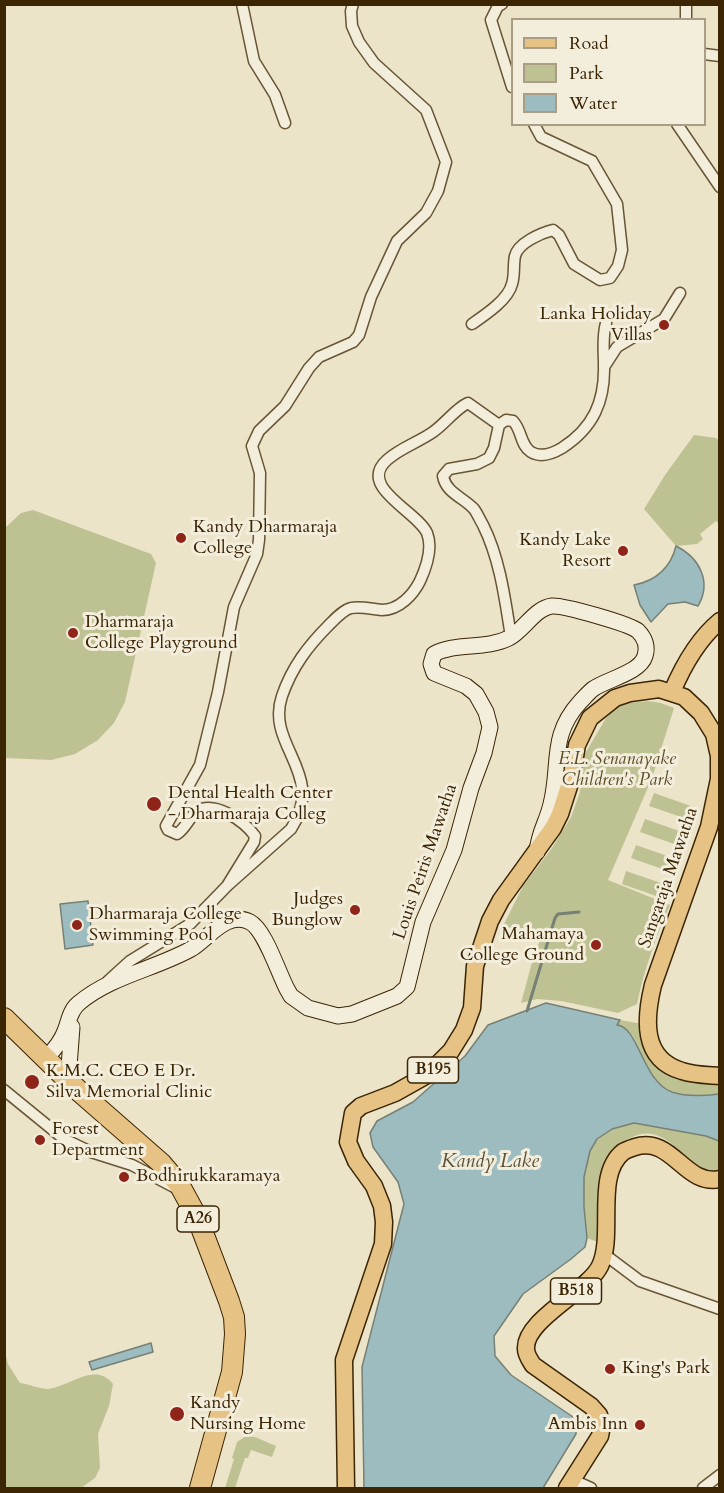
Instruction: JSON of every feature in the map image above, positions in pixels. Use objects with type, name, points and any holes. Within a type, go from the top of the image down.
[{"type":"highway","name":"A26","points":[[4,1018],[102,1112],[146,1149],[170,1173],[197,1217],[234,1317],[235,1335],[232,1372],[200,1488]]},
{"type":"main road","name":"Louis Peiris Mawatha","points":[[46,1057],[59,1043],[74,1008],[83,1000],[102,987],[184,952],[225,922],[243,920],[261,932],[291,996],[308,1008],[338,1016],[352,1014],[397,996],[407,987],[410,980],[420,932],[454,850],[490,727],[486,711],[476,694],[466,686],[434,673],[431,664],[434,654],[443,649],[497,643],[511,637],[540,611],[551,606],[624,624],[638,631],[647,646],[645,658],[638,667],[592,690],[561,729],[552,803],[539,835],[537,852]]},
{"type":"main road","points":[[672,692],[680,673],[717,626]]},
{"type":"main road","name":"B195","points":[[346,1488],[344,1360],[382,1244],[384,1222],[382,1206],[374,1185],[356,1161],[348,1142],[353,1113],[361,1106],[395,1093],[427,1075],[451,1051],[464,1030],[472,1008],[475,966],[490,921],[507,891],[537,852],[560,814],[571,780],[577,745],[590,718],[606,704],[630,693],[659,690],[672,692]]},
{"type":"main road","name":"Sangaraja Mawatha","points":[[672,692],[691,702],[714,734],[719,756],[719,779],[709,827],[653,985],[647,1008],[647,1023],[651,1045],[659,1058],[681,1071],[720,1076]]},
{"type":"main road","points":[[68,1080],[72,1026],[83,1000]]},
{"type":"main road","name":"B518","points":[[570,1484],[600,1436],[602,1426],[599,1415],[591,1406],[533,1365],[525,1347],[528,1337],[553,1308],[592,1278],[600,1266],[607,1236],[606,1199],[609,1180],[613,1165],[623,1152],[644,1144],[651,1145],[667,1152],[696,1177],[708,1181],[720,1179]]},
{"type":"street","points":[[242,4],[254,61],[275,95],[285,123]]},
{"type":"street","points":[[227,886],[254,842],[255,836],[251,831],[218,809],[197,812],[177,834],[168,830],[166,826],[200,765],[218,692],[234,607],[257,554],[260,473],[252,446],[259,431],[285,406],[309,368],[319,357],[353,342],[359,334],[370,297],[397,241],[426,213],[438,191],[446,162],[426,110],[374,63],[359,42],[352,26],[352,4]]},
{"type":"street","points":[[502,4],[498,6],[491,20],[511,81]]},
{"type":"street","points":[[472,324],[492,311],[512,286],[516,253],[520,246],[553,230],[559,235],[574,264],[600,280],[610,278],[618,266],[622,250],[617,204],[592,161],[541,136],[535,126]]},
{"type":"street","points":[[678,126],[720,188]]},
{"type":"street","points":[[604,368],[617,347],[664,319],[680,293]]},
{"type":"street","points":[[511,637],[503,587],[487,534],[474,509],[444,484],[443,476],[449,469],[477,464],[489,458],[495,448],[499,425],[506,420],[513,421],[518,426],[525,447],[532,453],[549,455],[563,447],[594,417],[601,403],[606,323]]},
{"type":"street","points":[[102,987],[130,962],[190,924],[227,886],[291,829],[298,817],[302,804],[302,780],[283,736],[279,717],[281,698],[292,672],[308,646],[348,609],[361,607],[391,609],[410,596],[419,582],[429,551],[426,531],[414,516],[383,488],[379,482],[380,469],[387,460],[434,431],[468,403],[499,425]]},
{"type":"street","points":[[700,713],[720,727]]},
{"type":"street","points":[[4,1090],[64,1138],[91,1152],[132,1165],[184,1193]]},
{"type":"street","points":[[604,1254],[640,1281],[720,1309]]},
{"type":"street","points":[[703,1488],[720,1475]]},
{"type":"street","points":[[570,1484],[591,1488]]},
{"type":"green space","points":[[694,435],[716,438],[719,441],[719,524],[716,521],[700,534],[703,539],[697,544],[676,546],[644,509]]},
{"type":"green space","name":"Dharmaraja College Playground","points":[[33,510],[151,554],[156,563],[125,702],[114,723],[98,740],[75,754],[51,760],[5,758],[5,528],[21,513]]},
{"type":"green space","name":"E.L. Senanayake Children's Park","points":[[648,701],[674,708],[652,778],[608,880],[670,905],[651,954],[637,1004],[618,1013],[561,1001],[537,999],[521,1003],[534,955],[542,936],[503,926],[523,886],[552,848],[571,817],[580,792],[583,757],[606,718],[617,707],[626,703]]},
{"type":"green space","points":[[654,793],[691,806],[687,819],[649,806]]},
{"type":"green space","points":[[645,819],[682,832],[677,845],[640,832]]},
{"type":"green space","points":[[636,845],[673,858],[668,871],[631,858]]},
{"type":"green space","points":[[626,871],[664,884],[659,897],[622,884]]},
{"type":"green space","points":[[620,1020],[643,1024],[649,1053],[659,1068],[674,1077],[719,1082],[719,1094],[685,1094],[665,1088],[643,1062],[632,1035],[616,1025]]},
{"type":"green space","points":[[634,1123],[706,1136],[719,1141],[719,1175],[697,1166],[669,1142],[658,1136],[647,1134],[626,1140],[616,1148],[608,1160],[600,1243],[587,1238],[584,1202],[585,1167],[590,1151],[599,1138],[613,1129]]},
{"type":"green space","points":[[4,1348],[8,1364],[20,1383],[48,1389],[82,1377],[98,1375],[113,1384],[109,1406],[98,1434],[100,1468],[95,1478],[81,1488],[5,1488]]},
{"type":"green space","points":[[246,1436],[255,1437],[276,1446],[272,1457],[251,1450],[248,1458],[245,1458],[235,1488],[225,1488],[237,1442]]},
{"type":"water","points":[[676,546],[692,557],[697,564],[704,580],[702,597],[698,606],[685,602],[668,604],[651,622],[640,605],[634,585],[649,580],[661,572],[674,554]]},
{"type":"water","name":"Dharmaraja College Swimming Pool","points":[[88,901],[93,945],[65,949],[60,904]]},
{"type":"water","name":"Kandy Lake","points":[[546,1003],[620,1020],[617,1025],[631,1035],[654,1077],[672,1092],[696,1096],[719,1094],[719,1141],[706,1136],[634,1123],[612,1129],[597,1139],[590,1151],[584,1177],[587,1238],[585,1247],[523,1294],[494,1336],[495,1356],[511,1375],[576,1419],[576,1434],[543,1488],[364,1488],[362,1367],[404,1204],[398,1182],[373,1147],[370,1133],[377,1121],[413,1102],[465,1056],[488,1025]]},
{"type":"water","points":[[151,1343],[153,1352],[92,1370],[89,1362]]},
{"type":"waterway","points":[[527,1011],[555,918],[558,914],[579,912]]},
{"type":"place","name":"Lanka Holiday Villas","points":[[664,325]]},
{"type":"place","name":"Kandy Dharmaraja College","points":[[181,538]]},
{"type":"place","name":"Kandy Lake Resort","points":[[623,551]]},
{"type":"place","name":"Dharmaraja College Playground","points":[[73,633]]},
{"type":"place","name":"Dental Health Center - Dharmaraja Colleg","points":[[154,804]]},
{"type":"place","name":"Judges Bunglow","points":[[355,910]]},
{"type":"place","name":"Dharmaraja College Swimming Pool","points":[[77,925]]},
{"type":"place","name":"Mahamaya College Ground","points":[[596,945]]},
{"type":"place","name":"K.M.C. CEO E Dr. Silva Memorial Clinic","points":[[32,1082]]},
{"type":"place","name":"Forest Department","points":[[40,1140]]},
{"type":"place","name":"Bodhirukkaramaya","points":[[124,1177]]},
{"type":"place","name":"King's Park","points":[[610,1369]]},
{"type":"place","name":"Kandy Nursing Home","points":[[177,1414]]},
{"type":"place","name":"Ambis Inn","points":[[640,1425]]}]
